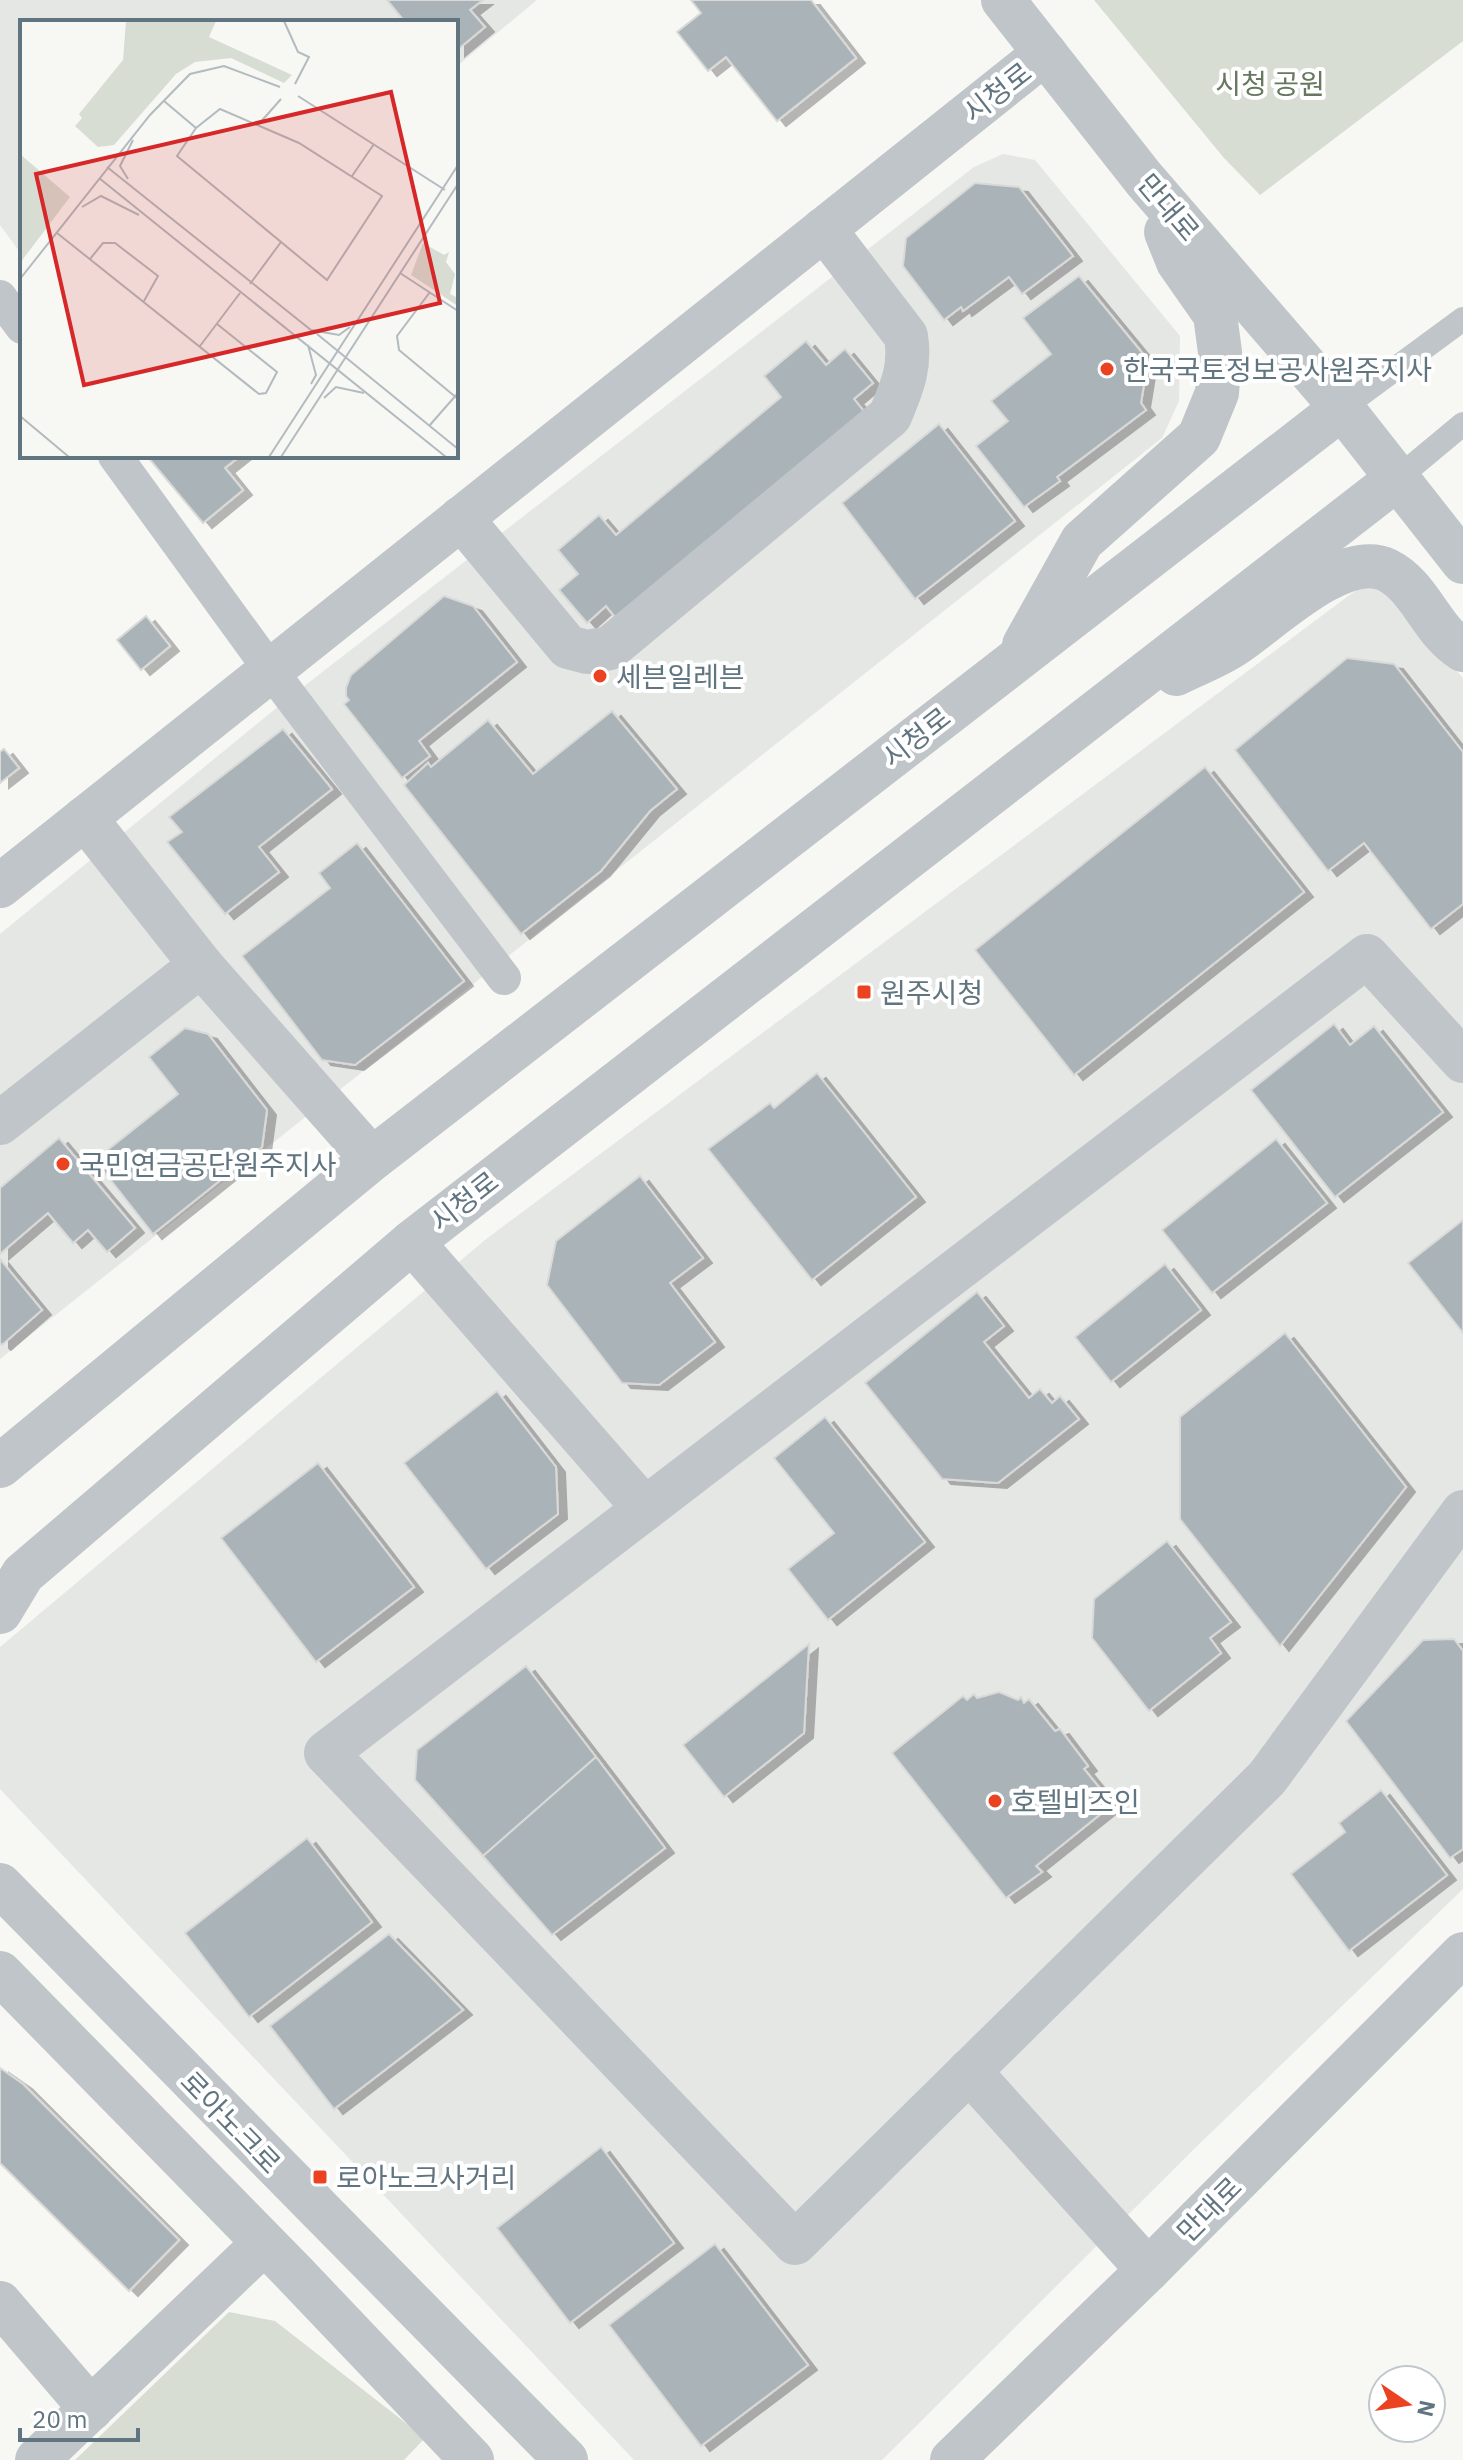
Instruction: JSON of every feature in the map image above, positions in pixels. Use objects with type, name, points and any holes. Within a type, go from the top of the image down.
[{"type":"street","name":"만대로","points":[[1003,0],[1144,179],[1342,408],[1398,478]]},
{"type":"street","name":"시청로","points":[[0,886],[1045,53]]},
{"type":"street","points":[[1015,661],[1082,541],[1199,437],[1217,393],[1220,352],[1215,315],[1178,262],[1144,179]]},
{"type":"street","points":[[461,518],[568,647],[587,652],[610,648],[890,416],[909,358],[906,336],[824,229]]},
{"type":"street","points":[[0,297],[20,324]]},
{"type":"street","name":"시청로","points":[[0,1466],[372,1159],[1342,408]]},
{"type":"street","points":[[116,458],[271,671],[504,978]]},
{"type":"street","name":"시청로","points":[[0,1612],[12,1583],[412,1242],[1398,478]]},
{"type":"street","points":[[1398,478],[1463,562]]},
{"type":"street","points":[[1088,718],[1236,645],[1305,590],[1363,567],[1384,568],[1405,582],[1451,643],[1463,650]]},
{"type":"street","points":[[85,818],[201,965],[372,1159]]},
{"type":"street","points":[[1457,1535],[1267,1778],[795,2243],[326,1753],[1367,956],[1463,1061]]},
{"type":"street","points":[[0,1123],[201,965]]},
{"type":"street","points":[[412,1242],[645,1509]]},
{"type":"street","name":"로아노크로","points":[[5,1885],[566,2460]]},
{"type":"street","name":"만대로","points":[[952,2460],[1148,2270],[1463,1954]]},
{"type":"street","points":[[0,1973],[472,2460]]},
{"type":"street","points":[[969,2071],[1148,2270]]},
{"type":"street","points":[[37,2460],[264,2243]]},
{"type":"street","points":[[0,2303],[91,2409]]},
{"type":"lane","name":"시청로","points":[[1342,408],[1463,319]]},
{"type":"lane","name":"시청로","points":[[1398,478],[1463,424]]},
{"type":"shaded area","points":[[0,0],[537,0],[458,65],[458,20],[20,20],[20,252],[0,225]]},
{"type":"shaded area","points":[[1003,154],[1035,160],[1180,336],[1179,401],[1162,438],[0,1359],[0,934],[285,701],[974,167]]},
{"type":"shaded area","points":[[1381,584],[1463,678],[1463,1889],[1193,2150],[882,2460],[634,2460],[0,1789],[0,1647],[485,1240],[1359,588]]},
{"type":"green space","name":"시청 공원","points":[[1094,0],[1463,0],[1463,41],[1260,195],[1224,158]]},
{"type":"green space","points":[[229,2312],[275,2321],[425,2438],[404,2460],[75,2460]]},
{"type":"building","points":[[387,0],[483,0],[470,10],[485,27],[458,49],[458,20],[403,20]]},
{"type":"building","points":[[691,0],[811,0],[856,58],[777,121],[726,57],[708,71],[677,32],[701,13]]},
{"type":"building","points":[[975,183],[1019,187],[1073,256],[1022,294],[1009,277],[963,311],[961,307],[944,320],[903,266],[906,238]]},
{"type":"building","points":[[1079,276],[1153,366],[1146,372],[1141,403],[1146,410],[1057,477],[1060,481],[1024,507],[976,446],[1008,421],[991,401],[1051,354],[1023,318]]},
{"type":"building","points":[[806,341],[826,365],[845,349],[873,383],[854,399],[870,419],[623,627],[606,606],[587,623],[559,590],[578,574],[558,550],[599,515],[616,535],[781,397],[764,376]]},
{"type":"building","points":[[939,424],[1015,521],[915,599],[842,503]]},
{"type":"building","points":[[149,458],[238,458],[225,468],[243,490],[203,523]]},
{"type":"building","points":[[444,596],[473,606],[517,662],[419,741],[430,756],[402,778],[344,704],[349,700],[346,688],[351,675]]},
{"type":"building","points":[[146,616],[170,646],[141,670],[117,640]]},
{"type":"building","points":[[1347,658],[1394,664],[1463,752],[1463,904],[1431,929],[1364,843],[1328,871],[1235,750]]},
{"type":"building","points":[[612,711],[677,789],[650,811],[601,871],[521,934],[404,785],[428,763],[431,767],[488,720],[533,774]]},
{"type":"building","points":[[283,729],[332,789],[259,847],[279,872],[225,914],[167,842],[182,832],[169,817]]},
{"type":"building","points":[[4,749],[19,768],[0,783],[0,752]]},
{"type":"building","points":[[1205,767],[1304,892],[1074,1075],[975,950]]},
{"type":"building","points":[[357,843],[464,981],[355,1065],[322,1060],[242,956],[330,888],[319,873]]},
{"type":"building","points":[[1334,1024],[1350,1045],[1374,1026],[1443,1112],[1335,1197],[1251,1090]]},
{"type":"building","points":[[185,1028],[208,1034],[267,1110],[262,1147],[153,1234],[95,1160],[178,1094],[149,1057]]},
{"type":"building","points":[[817,1073],[916,1197],[812,1280],[708,1149],[770,1103],[774,1108]]},
{"type":"building","points":[[59,1138],[135,1228],[107,1252],[88,1230],[73,1243],[48,1213],[0,1254],[0,1188]]},
{"type":"building","points":[[1276,1139],[1327,1203],[1212,1293],[1162,1230]]},
{"type":"building","points":[[640,1176],[703,1258],[670,1283],[715,1342],[659,1385],[622,1383],[547,1285],[556,1241]]},
{"type":"building","points":[[1463,1220],[1463,1333],[1408,1263]]},
{"type":"building","points":[[0,1259],[42,1310],[2,1345],[0,1343]]},
{"type":"building","points":[[1165,1264],[1201,1310],[1111,1382],[1075,1337]]},
{"type":"building","points":[[977,1292],[1004,1326],[984,1342],[1029,1398],[1040,1389],[1052,1403],[1060,1396],[1079,1419],[998,1483],[942,1479],[865,1383]]},
{"type":"building","points":[[1285,1333],[1406,1487],[1280,1646],[1180,1519],[1180,1417]]},
{"type":"building","points":[[497,1391],[556,1467],[558,1514],[486,1569],[404,1463]]},
{"type":"building","points":[[825,1417],[925,1542],[828,1620],[788,1569],[834,1533],[774,1458]]},
{"type":"building","points":[[318,1463],[414,1587],[316,1662],[221,1538]]},
{"type":"building","points":[[1167,1541],[1231,1622],[1210,1638],[1221,1653],[1149,1711],[1092,1638],[1094,1599]]},
{"type":"building","points":[[1454,1639],[1463,1651],[1463,1849],[1450,1858],[1346,1721],[1423,1640]]},
{"type":"building","points":[[809,1644],[804,1733],[724,1797],[683,1745]]},
{"type":"building","points":[[526,1666],[596,1757],[483,1856],[415,1780],[417,1750]]},
{"type":"building","points":[[999,1692],[1018,1700],[1021,1697],[1024,1703],[1029,1699],[1055,1731],[1060,1729],[1088,1766],[1084,1769],[1113,1804],[1036,1866],[1042,1872],[1006,1898],[892,1753],[963,1696],[967,1700],[974,1694],[977,1698]]},
{"type":"building","points":[[596,1757],[665,1848],[552,1935],[483,1856]]},
{"type":"building","points":[[1381,1790],[1447,1875],[1349,1951],[1291,1874],[1345,1832],[1339,1823]]},
{"type":"building","points":[[307,1838],[372,1922],[249,2017],[185,1933]]},
{"type":"building","points":[[389,1934],[463,2010],[334,2109],[270,2026]]},
{"type":"building","points":[[0,2068],[23,2084],[179,2240],[129,2291],[0,2163]]},
{"type":"building","points":[[601,2147],[674,2243],[570,2323],[497,2228]]},
{"type":"building","points":[[715,2244],[808,2365],[701,2446],[609,2325]]},
{"type":"place","name":"한국국토정보공사원주지사","points":[[1107,369]]},
{"type":"place","name":"세븐일레븐","points":[[600,676]]},
{"type":"place","name":"원주시청","points":[[864,992]]},
{"type":"place","name":"국민연금공단원주지사","points":[[63,1164]]},
{"type":"place","name":"호텔비즈인","points":[[995,1801]]},
{"type":"place","name":"로아노크사거리","points":[[320,2177]]}]
